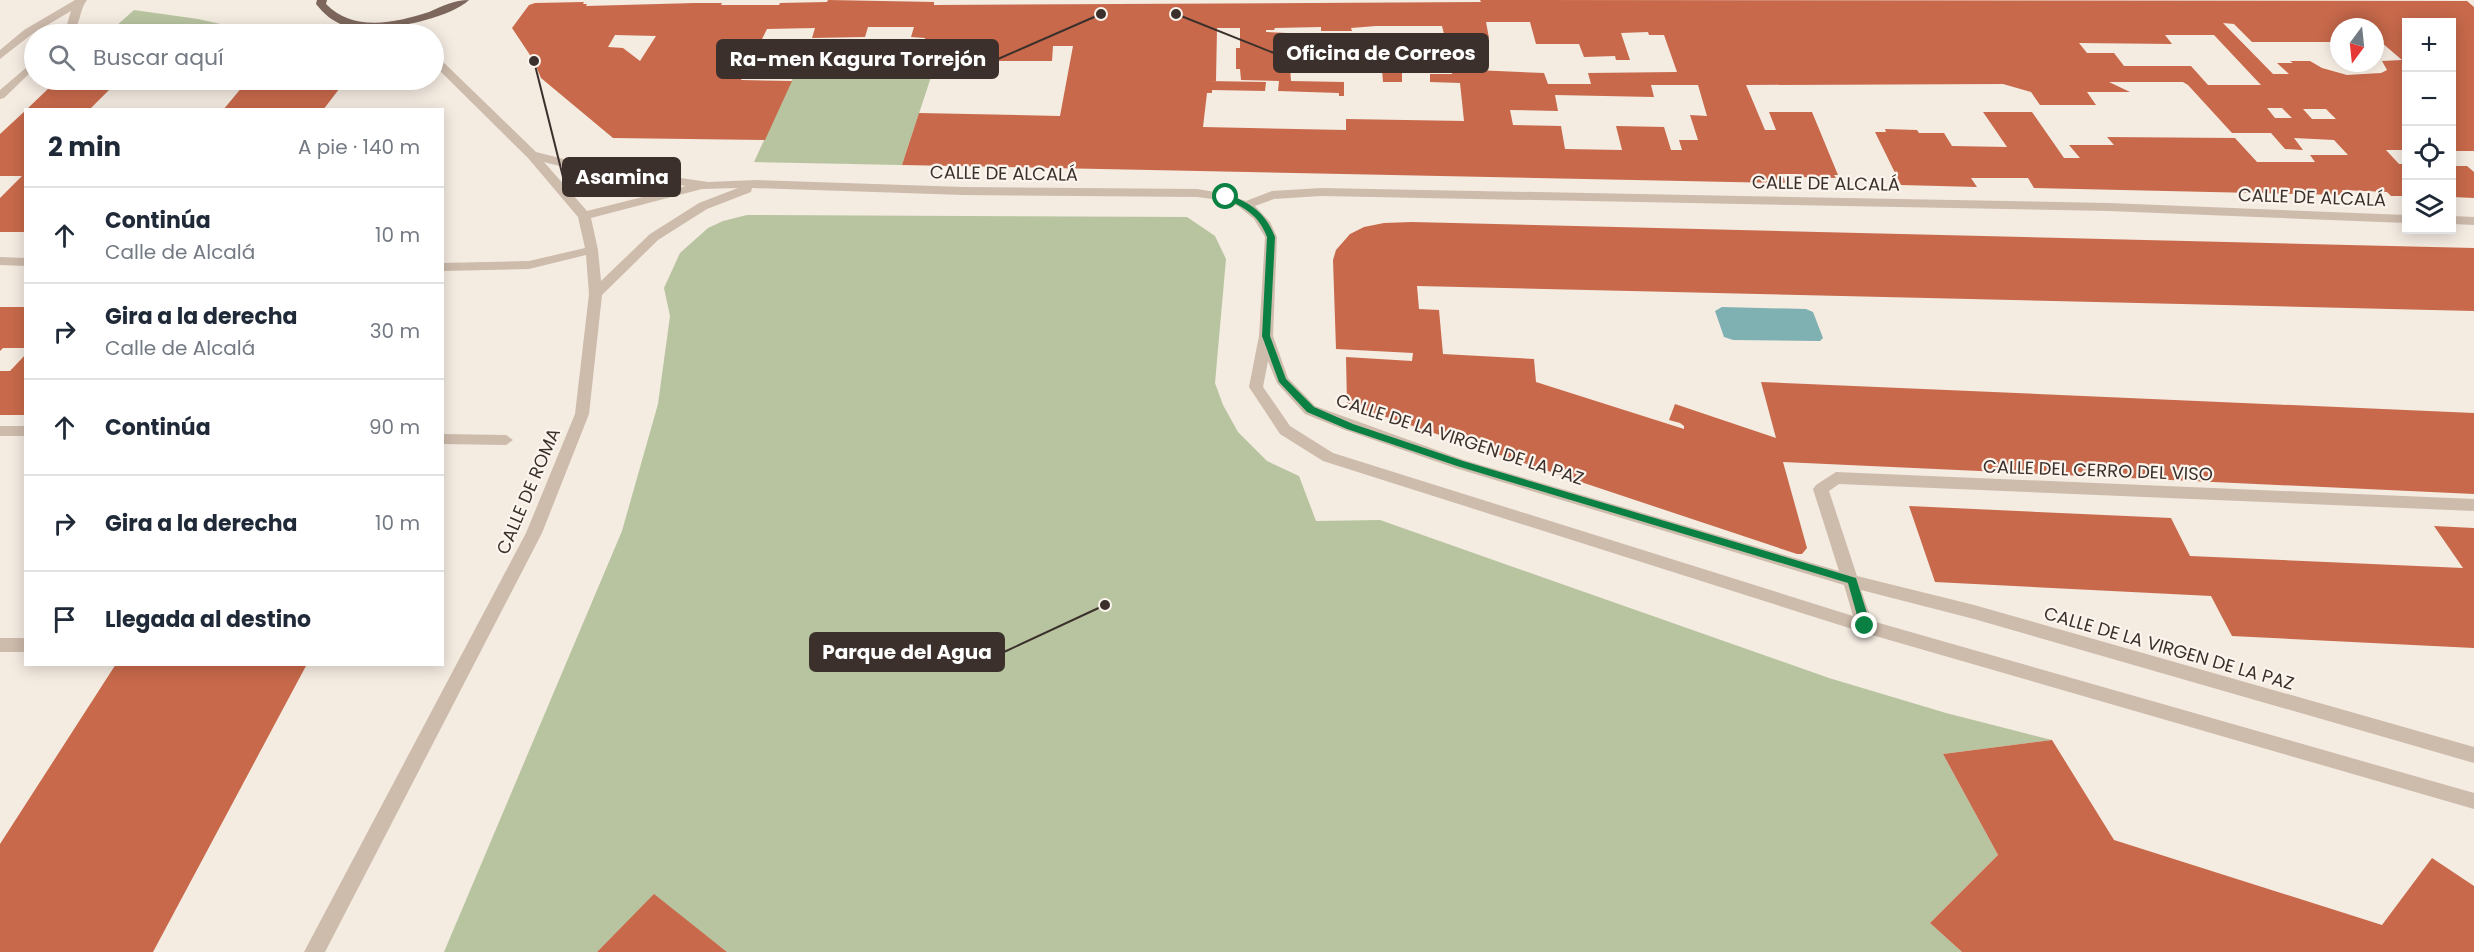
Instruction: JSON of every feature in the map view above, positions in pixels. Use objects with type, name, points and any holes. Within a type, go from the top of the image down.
[{"type":"main road","points":[[322,0],[321,4],[327,14],[341,21],[366,24]]},
{"type":"main road","points":[[386,24],[421,19],[446,10],[464,0]]},
{"type":"street","points":[[73,24],[80,1]]},
{"type":"street","points":[[41,24],[80,1]]},
{"type":"street","points":[[0,56],[24,35]]},
{"type":"street","name":"CALLE DE ROMA","points":[[314,952],[534,533],[582,414],[596,294],[592,250],[584,216],[532,154],[444,69]]},
{"type":"street","points":[[0,96],[24,73]]},
{"type":"street","name":"CALLE DE ALCALÁ","points":[[532,154],[579,167],[708,186]]},
{"type":"street","name":"CALLE DE ALCALÁ","points":[[596,294],[654,237],[703,206],[758,184]]},
{"type":"street","name":"CALLE DE ALCALÁ","points":[[584,216],[656,196],[708,186],[758,184],[964,191],[1197,193],[1226,197],[1247,205],[1272,195],[1321,192],[2097,206],[2402,219]]},
{"type":"street","points":[[1247,205],[1265,223],[1271,237],[1266,336],[1256,387],[1285,430],[1329,457],[1865,626],[2474,801]]},
{"type":"street","points":[[2456,220],[2474,221]]},
{"type":"street","points":[[444,267],[529,265],[592,250]]},
{"type":"street","points":[[0,261],[24,262]]},
{"type":"street","name":"CALLE DE LA VIRGEN DE LA PAZ","points":[[1266,336],[1282,380],[1310,410],[1350,426],[1460,464],[1853,581],[1974,612],[2474,755]]},
{"type":"street","points":[[0,431],[24,431]]},
{"type":"street","points":[[444,439],[507,440]]},
{"type":"street","name":"CALLE DEL CERRO DEL VISO","points":[[1853,581],[1821,489],[1836,478],[2474,506]]},
{"type":"street","points":[[1853,581],[1865,626]]},
{"type":"street","points":[[0,645],[24,645]]},
{"type":"green space","points":[[134,10],[220,24],[118,24]]},
{"type":"green space","points":[[802,58],[932,74],[902,165],[754,162]]},
{"type":"green space","points":[[747,215],[1187,217],[1215,236],[1226,259],[1215,383],[1223,405],[1238,432],[1267,461],[1299,476],[1316,521],[1380,520],[1829,678],[1946,713],[2052,740],[1943,754],[1998,855],[1930,923],[1962,952],[727,952],[654,895],[597,952],[444,952],[622,531],[658,404],[670,316],[664,288],[680,253],[708,228],[723,221]]},
{"type":"water","points":[[1722,307],[1806,309],[1813,312],[1823,338],[1820,341],[1733,340],[1724,337],[1715,311]]},
{"type":"building","points":[[828,0],[934,2],[934,5],[1481,2],[1480,0],[2467,1],[2474,7],[2474,151],[2456,151],[2456,18],[2402,18],[2402,60],[2402,72],[2402,126],[2402,150],[2386,150],[2399,164],[2402,164],[2402,196],[2391,196],[2387,192],[2342,190],[2345,195],[2034,188],[2028,178],[1971,178],[1977,187],[1901,185],[1875,132],[1886,132],[1885,129],[1944,133],[1952,146],[2007,147],[1983,112],[2032,112],[2064,158],[2080,158],[2069,145],[2114,145],[2107,137],[2235,138],[2257,162],[2315,162],[2310,155],[2348,155],[2334,140],[2294,138],[2303,150],[2285,149],[2271,133],[2232,133],[2183,82],[2109,82],[2130,92],[2087,92],[2096,105],[2040,105],[2031,92],[2003,84],[1746,85],[1765,130],[1776,130],[1769,112],[1812,112],[1838,175],[1834,175],[1836,178],[1798,177],[1797,174],[1782,174],[1786,183],[902,165],[919,113],[1060,116],[1073,46],[1053,46],[1052,61],[988,61],[992,46],[924,47],[925,38],[911,37],[914,27],[868,27],[865,37],[812,38],[815,28],[767,29],[759,45],[780,48],[778,54],[756,52],[741,80],[792,81],[765,140],[613,138],[541,78],[534,61],[512,28],[529,5],[535,3],[584,2],[586,6],[695,3],[779,5],[780,3],[827,2]],"holes":[[[2330,18],[2384,18],[2384,45],[2402,60],[2384,61],[2387,70],[2381,73],[2347,75],[2330,72],[2310,61],[2290,61],[2293,63],[2277,63],[2289,74],[2273,74],[2223,23],[2234,24],[2252,42],[2330,42]],[[1486,22],[1530,22],[1536,44],[1579,44],[1584,57],[1615,56],[1616,60],[1630,60],[1621,33],[1648,32],[1649,35],[1664,35],[1677,72],[1588,73],[1591,84],[1548,84],[1544,73],[1452,69],[1452,74],[1430,74],[1430,82],[1460,83],[1464,121],[1346,119],[1346,130],[1203,127],[1207,93],[1212,93],[1212,90],[1265,91],[1266,82],[1208,81],[1216,81],[1217,28],[1240,28],[1240,48],[1236,48],[1236,69],[1240,69],[1241,80],[1279,81],[1278,91],[1339,93],[1339,96],[1344,96],[1344,82],[1291,81],[1290,67],[1296,67],[1294,46],[1289,46],[1288,33],[1266,32],[1266,30],[1321,27],[1321,31],[1352,31],[1351,28],[1376,26],[1442,26],[1445,38],[1489,38]],[[615,35],[656,36],[640,61],[623,48],[608,47]],[[2165,35],[2214,35],[2261,85],[2208,85],[2191,66],[2124,66],[2114,53],[2087,53],[2079,43],[2172,44]],[[1651,85],[1698,85],[1707,116],[1690,115],[1698,140],[1679,140],[1682,150],[1671,150],[1664,127],[1616,126],[1622,150],[1565,149],[1561,126],[1513,125],[1510,110],[1558,111],[1555,95],[1654,97]],[[2267,108],[2282,108],[2292,118],[2275,118]],[[2303,109],[2326,109],[2336,119],[2312,119]]]},
{"type":"building","points":[[859,58],[918,66],[920,59],[971,59],[966,78],[857,64]]},
{"type":"building","points":[[1382,70],[1402,71],[1402,82],[1383,82]]},
{"type":"building","points":[[47,90],[109,90],[91,108],[28,108]]},
{"type":"building","points":[[240,90],[338,90],[325,108],[225,108]]},
{"type":"building","points":[[24,112],[24,232],[0,232],[0,198],[22,176],[0,176],[0,134]]},
{"type":"building","points":[[2456,166],[2467,166],[2474,172],[2474,198],[2456,197]]},
{"type":"building","points":[[1384,223],[2474,248],[2474,311],[1417,286],[1419,309],[1439,310],[1443,354],[1534,359],[1536,382],[1684,429],[1680,423],[1669,420],[1675,404],[1776,438],[1761,382],[2474,413],[2474,494],[1783,462],[1807,548],[1802,554],[1797,554],[1347,404],[1346,357],[1412,361],[1413,353],[1336,349],[1333,260],[1336,250],[1350,234],[1364,227]]},
{"type":"building","points":[[0,307],[24,307],[24,348],[3,348],[0,351]]},
{"type":"building","points":[[24,356],[24,415],[0,415],[0,371],[10,371]]},
{"type":"building","points":[[1909,506],[2171,518],[2190,556],[2463,568],[2434,526],[2474,528],[2474,648],[2232,636],[2211,596],[1935,582]]},
{"type":"building","points":[[115,666],[306,666],[153,952],[0,952],[0,844]]},
{"type":"building","points":[[2052,740],[2114,840],[2382,925],[2432,858],[2474,886],[2474,952],[1962,952],[1930,923],[1998,855],[1943,754]]},
{"type":"building","points":[[654,894],[727,952],[597,952]]},
{"type":"place","name":"Ra-men Kagura Torrejón","points":[[1101,14]]},
{"type":"place","name":"Oficina de Correos","points":[[1176,14]]},
{"type":"place","name":"Asamina","points":[[534,61]]},
{"type":"place","name":"Parque del Agua","points":[[1105,605]]},
{"type":"route","points":[[1226,197],[1247,205],[1265,223],[1271,237],[1266,336],[1282,380],[1310,410],[1460,464],[1853,581],[1865,626]]}]
